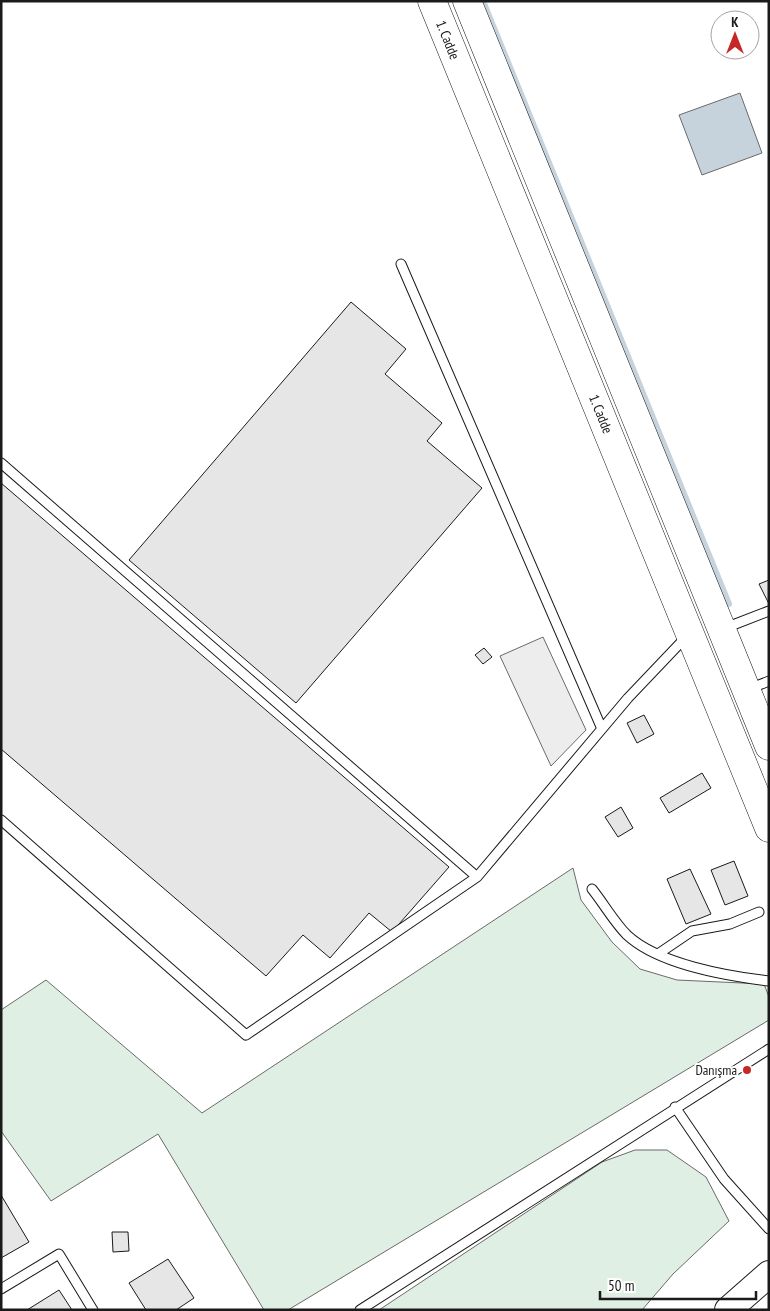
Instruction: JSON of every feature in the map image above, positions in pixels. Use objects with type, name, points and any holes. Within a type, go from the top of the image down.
[{"type":"main road","name":"1. Cadde","points":[[432,1],[769,828]]},
{"type":"main road","points":[[468,1],[721,629],[757,686],[769,746]]},
{"type":"main road","points":[[728,1310],[769,1274]]},
{"type":"lane","points":[[401,264],[602,729]]},
{"type":"lane","points":[[1,463],[477,877]]},
{"type":"lane","points":[[721,629],[769,611]]},
{"type":"lane","points":[[1,820],[246,1035],[477,877],[602,729],[690,632]]},
{"type":"lane","points":[[592,889],[628,935],[658,954],[708,971],[769,980]]},
{"type":"lane","points":[[658,954],[692,931],[730,924],[759,912]]},
{"type":"lane","points":[[360,1310],[769,1049]]},
{"type":"lane","points":[[675,1108],[724,1179],[769,1229]]},
{"type":"lane","points":[[1,1289],[58,1254],[93,1310]]},
{"type":"green space","points":[[573,868],[581,900],[612,942],[640,969],[677,980],[764,984],[769,997],[769,1020],[288,1310],[264,1310],[158,1134],[51,1201],[1,1131],[1,1010],[46,980],[202,1113]]},
{"type":"green space","points":[[635,1150],[667,1150],[706,1177],[729,1221],[673,1274],[642,1310],[379,1310],[602,1162]]},
{"type":"shaded area","points":[[740,93],[762,153],[702,175],[679,115]]},
{"type":"shaded area","points":[[543,637],[586,730],[551,766],[500,656]]},
{"type":"building","points":[[351,302],[406,349],[385,374],[442,423],[427,441],[482,488],[296,703],[129,560]]},
{"type":"building","points":[[1,483],[449,867],[392,932],[369,913],[330,958],[303,935],[266,976],[1,749]]},
{"type":"building","points":[[769,580],[769,604],[759,584]]},
{"type":"building","points":[[484,648],[492,657],[483,664],[475,655]]},
{"type":"building","points":[[644,715],[654,734],[637,743],[627,723]]},
{"type":"building","points":[[702,773],[711,788],[669,813],[660,798]]},
{"type":"building","points":[[621,807],[633,828],[618,837],[605,817]]},
{"type":"building","points":[[734,861],[748,896],[725,905],[711,870]]},
{"type":"building","points":[[690,869],[711,914],[686,924],[667,879]]},
{"type":"building","points":[[1,1195],[29,1242],[1,1258]]},
{"type":"building","points":[[112,1232],[128,1232],[129,1251],[113,1252]]},
{"type":"building","points":[[168,1259],[194,1298],[176,1310],[146,1310],[129,1283]]},
{"type":"building","points":[[59,1290],[72,1310],[27,1310]]},
{"type":"waterway","points":[[483,1],[729,604]]},
{"type":"place","name":"Danışma","points":[[747,1070]]}]
